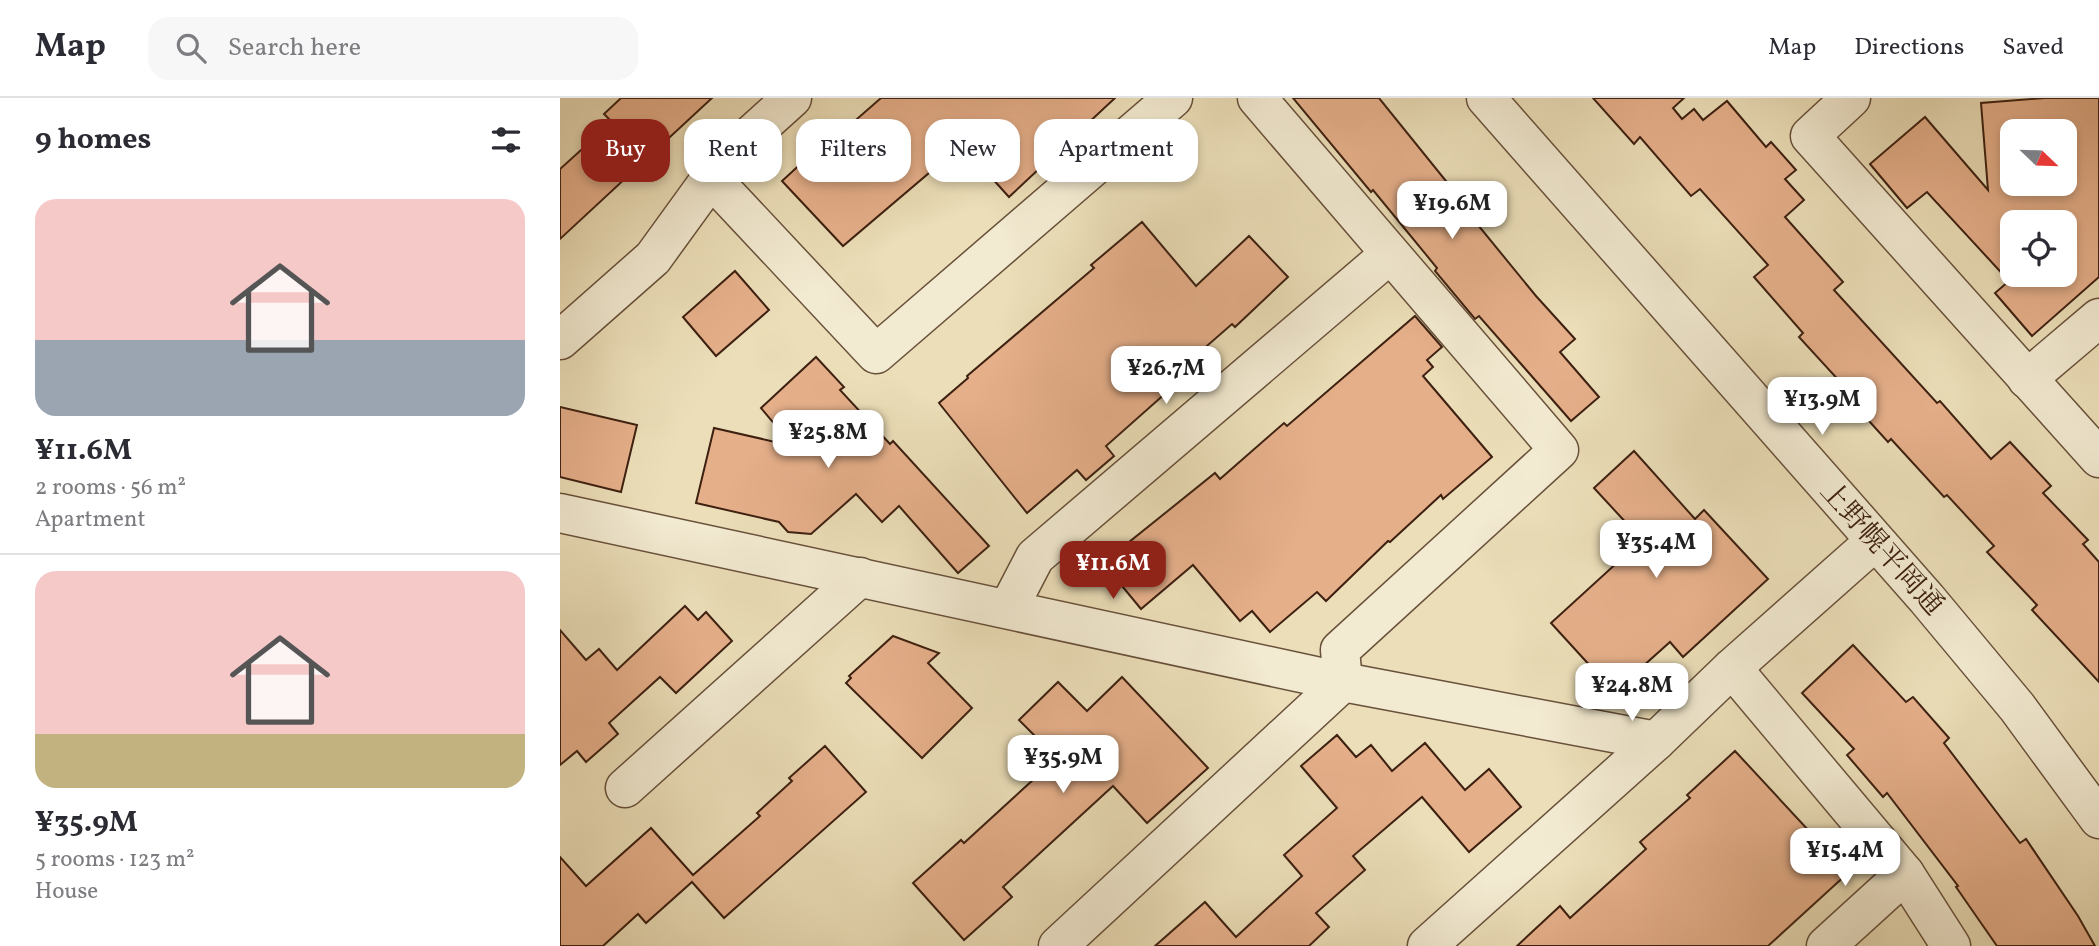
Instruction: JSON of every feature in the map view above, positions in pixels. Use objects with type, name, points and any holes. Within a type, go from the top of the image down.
[{"type":"street","points":[[769,119],[792,98]]},
{"type":"street","points":[[715,182],[876,354],[1173,98]]},
{"type":"street","points":[[1257,98],[1559,450],[1340,650],[1343,682]]},
{"type":"street","name":"上野幌平岡通","points":[[1486,98],[1874,542],[1927,599],[2017,707],[2099,819]]},
{"type":"street","points":[[1851,98],[1810,136],[2099,458]]},
{"type":"street","points":[[560,340],[653,258],[708,182]]},
{"type":"street","points":[[1008,609],[1035,557],[1390,254]]},
{"type":"street","points":[[2027,379],[2099,318]]},
{"type":"street","points":[[560,513],[1343,682],[1656,741]]},
{"type":"street","points":[[1427,946],[1874,542]]},
{"type":"street","points":[[625,788],[860,577]]},
{"type":"street","points":[[1732,668],[1905,874],[1951,946]]},
{"type":"street","points":[[1058,946],[1343,682]]},
{"type":"street","points":[[1826,946],[1905,874]]},
{"type":"building","points":[[621,98],[712,98],[689,119],[684,119],[684,124],[670,137],[670,119],[609,119],[604,114]]},
{"type":"building","points":[[881,98],[1115,98],[1093,119],[1034,119],[1034,174],[1009,197],[995,182],[1020,182],[1020,119],[925,119],[925,176],[843,246],[782,181],[796,168],[796,182],[911,182],[911,119],[857,119]]},
{"type":"building","points":[[1293,98],[1379,98],[1471,212],[1469,214],[1575,339],[1560,352],[1599,397],[1571,421],[1479,316],[1475,319],[1373,190],[1371,192]]},
{"type":"building","points":[[1593,98],[1684,98],[1673,108],[1682,119],[1694,109],[1703,120],[1727,101],[1766,147],[1771,142],[1796,170],[1785,179],[1804,200],[1785,217],[1843,282],[1834,290],[1937,403],[1940,401],[1991,459],[2010,442],[2051,486],[2043,493],[2088,540],[2083,544],[2099,562],[2099,682],[2032,610],[2037,605],[1987,552],[1994,546],[1891,439],[1888,442],[1840,389],[1844,386],[1799,337],[1803,333],[1754,277],[1768,265],[1700,189],[1691,196],[1640,137],[1634,144]]},
{"type":"building","points":[[2045,98],[2099,98],[2099,277],[2032,336],[1995,293],[2002,287],[2077,287],[2077,210],[2000,210],[2000,271],[1927,192],[1907,208],[1870,164],[1925,117],[1988,190],[1981,103]]},
{"type":"building","points":[[581,150],[581,182],[621,182],[560,239],[560,169]]},
{"type":"building","points":[[1142,222],[1196,286],[1249,236],[1288,277],[1235,327],[1232,324],[1161,386],[1167,392],[1106,446],[1114,456],[1086,480],[1077,470],[1027,513],[939,403],[1094,268],[1091,265]]},
{"type":"building","points":[[735,271],[769,310],[716,356],[683,317]]},
{"type":"building","points":[[1415,316],[1442,347],[1427,360],[1433,367],[1423,376],[1492,457],[1443,499],[1441,495],[1326,601],[1317,592],[1270,632],[1252,611],[1240,621],[1193,565],[1141,609],[1103,563],[1215,473],[1220,479],[1284,423],[1287,426]]},
{"type":"building","points":[[816,357],[844,387],[840,390],[890,444],[893,441],[989,546],[958,573],[899,506],[882,522],[856,494],[811,534],[788,532],[779,522],[696,503],[714,428],[793,446],[761,408]]},
{"type":"building","points":[[560,407],[637,425],[621,492],[560,477]]},
{"type":"building","points":[[1634,451],[1695,519],[1704,510],[1768,579],[1683,657],[1670,642],[1614,692],[1551,623],[1642,540],[1594,488]]},
{"type":"building","points":[[685,606],[698,620],[706,612],[732,641],[676,693],[660,677],[609,723],[618,734],[586,762],[577,751],[560,765],[560,630],[586,660],[599,649],[617,670]]},
{"type":"building","points":[[893,636],[939,653],[928,663],[972,708],[922,758],[846,683],[851,678],[849,676]]},
{"type":"building","points":[[1853,645],[1906,702],[1913,697],[1949,738],[1944,743],[2020,843],[2026,839],[2095,946],[1997,946],[1956,887],[1958,886],[1887,793],[1883,797],[1847,755],[1854,749],[1802,693]]},
{"type":"building","points":[[1122,677],[1208,768],[1147,823],[1113,786],[1003,887],[1012,897],[964,940],[913,883],[961,840],[964,843],[1057,758],[1019,720],[1058,682],[1087,711]]},
{"type":"building","points":[[1337,735],[1356,757],[1371,745],[1392,771],[1425,743],[1465,790],[1489,769],[1521,807],[1469,852],[1422,797],[1353,856],[1365,870],[1316,913],[1329,927],[1309,946],[1155,946],[1205,902],[1236,937],[1302,876],[1284,855],[1337,808],[1301,766]]},
{"type":"building","points":[[825,746],[866,792],[724,918],[692,882],[646,923],[638,914],[603,946],[560,946],[560,857],[586,886],[651,828],[693,875],[760,816],[757,813],[792,781],[789,778]]},
{"type":"building","points":[[1735,751],[1848,873],[1768,946],[1517,946],[1560,906],[1570,918],[1646,849],[1640,842],[1690,798],[1687,795]]}]
